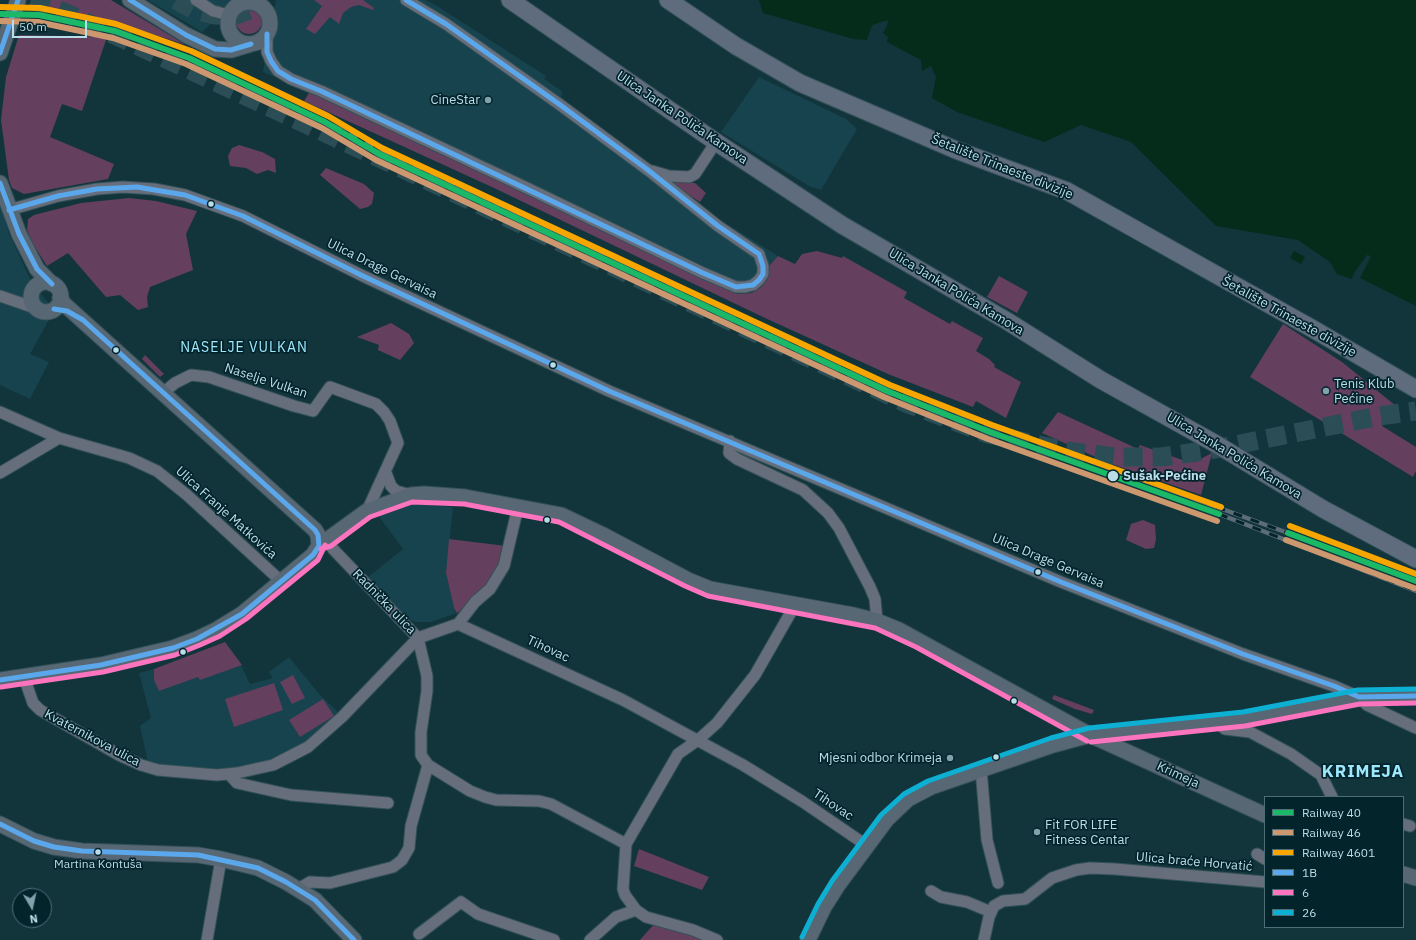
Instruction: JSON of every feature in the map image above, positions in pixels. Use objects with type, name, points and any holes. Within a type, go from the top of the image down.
[{"type":"main road","points":[[0,53],[18,0]]},
{"type":"main road","points":[[130,0],[186,35],[207,46],[225,50],[257,42],[267,34],[270,21],[268,7],[265,8],[252,2],[245,1],[232,12],[224,37],[220,42],[207,46]]},
{"type":"main road","name":"Ulica Janka Polića Kamova","points":[[510,0],[716,142],[842,225],[1007,321],[1101,380],[1216,444],[1323,509],[1416,559]]},
{"type":"main road","name":"Šetalište Trinaeste divizije","points":[[668,0],[736,46],[800,83],[956,150],[1067,191],[1313,329],[1416,389]]},
{"type":"main road","points":[[232,12],[229,31],[238,41],[251,44]]},
{"type":"main road","points":[[0,183],[16,228],[37,269],[40,281],[32,298]]},
{"type":"main road","points":[[37,269],[57,288],[57,304]]},
{"type":"main road","name":"Radnička ulica","points":[[52,284],[45,282],[32,298],[45,312],[57,304],[83,320],[315,530],[323,541]]},
{"type":"main road","points":[[0,680],[100,665],[173,648],[197,639],[226,624],[282,582],[313,555],[323,541],[367,511],[405,497],[424,494],[465,497],[561,516],[577,521],[683,578],[710,589],[877,621],[919,641],[1090,735]]},
{"type":"main road","points":[[808,940],[824,907],[866,845],[887,819],[908,799],[931,787],[1053,744],[1090,735],[1218,723],[1290,712],[1359,697],[1379,704],[1416,696]]},
{"type":"main road","name":"Krimeja","points":[[1090,735],[1264,815]]},
{"type":"main road","points":[[0,824],[34,841],[54,847],[82,851],[189,855],[221,859],[258,868],[298,889],[315,900],[354,940]]},
{"type":"main road","points":[[1404,874],[1416,878]]},
{"type":"street","points":[[196,0],[213,11],[232,12]]},
{"type":"street","points":[[267,34],[267,52],[271,61],[278,71],[291,80],[321,91],[736,287],[745,288],[760,280],[763,266],[758,254],[690,205],[648,170],[446,24],[406,0]]},
{"type":"street","points":[[648,170],[680,177],[689,177],[695,174],[716,142]]},
{"type":"street","name":"Ulica Drage Gervaisa","points":[[9,210],[58,196],[97,189],[137,187],[185,195],[243,216],[363,276],[568,372],[1061,582],[1243,654],[1334,686],[1359,697]]},
{"type":"street","name":"Radnička ulica","points":[[0,296],[32,298]]},
{"type":"street","name":"Naselje Vulkan","points":[[163,393],[175,383],[191,375],[209,377],[313,411],[330,387],[376,404],[384,412],[398,443],[384,475]]},
{"type":"street","name":"Ulica Franje Matkovića","points":[[0,412],[59,438],[129,458],[157,471],[187,494],[282,582]]},
{"type":"street","points":[[0,473],[59,438]]},
{"type":"street","points":[[730,441],[729,453],[736,459],[803,490],[828,513],[839,528],[870,587],[875,599],[877,621]]},
{"type":"street","points":[[384,475],[387,491],[405,497]]},
{"type":"street","points":[[367,511],[384,475]]},
{"type":"street","points":[[229,774],[273,764],[308,747],[342,717],[418,638],[458,624],[475,602],[490,589],[504,566],[518,507]]},
{"type":"street","name":"Radnička ulica","points":[[323,541],[333,549],[418,638],[426,676],[427,691],[421,732],[421,755],[428,765]]},
{"type":"street","points":[[717,940],[693,930],[646,917],[636,910],[625,895],[623,889],[626,844],[678,754],[717,724],[755,675],[795,605]]},
{"type":"street","name":"Tihovac","points":[[458,624],[623,700],[744,764],[866,845]]},
{"type":"street","name":"Kvaternikova ulica","points":[[24,676],[33,703],[40,710],[119,755],[141,765],[158,770],[182,773],[229,774]]},
{"type":"street","points":[[1379,704],[1416,728]]},
{"type":"street","points":[[1218,723],[1225,729],[1250,732],[1290,754],[1321,775],[1332,796]]},
{"type":"street","points":[[298,889],[310,882],[330,883],[393,867],[402,860],[409,848],[412,826],[428,765],[470,792],[496,800],[539,801],[551,804],[626,844]]},
{"type":"street","points":[[981,769],[987,840],[998,883]]},
{"type":"street","points":[[229,774],[238,783],[291,795],[388,803]]},
{"type":"street","points":[[207,940],[221,859]]},
{"type":"street","name":"Ulica braće Horvatić","points":[[991,912],[994,906],[1003,901],[1025,899],[1052,878],[1065,872],[1090,868],[1264,882]]},
{"type":"street","points":[[931,891],[942,897],[967,902],[991,912],[984,940]]},
{"type":"street","points":[[419,934],[461,902],[478,914],[554,940]]},
{"type":"street","points":[[590,940],[616,917],[636,910]]},
{"type":"shaded area","points":[[31,0],[111,0],[186,45],[128,26],[30,4]]},
{"type":"shaded area","points":[[148,0],[234,0],[231,6],[202,32]]},
{"type":"shaded area","points":[[276,0],[425,0],[434,4],[546,76],[544,79],[563,92],[561,97],[697,205],[778,256],[770,265],[767,280],[761,287],[752,293],[738,294],[310,91],[263,72]]},
{"type":"shaded area","points":[[314,0],[363,0],[374,8],[373,10],[359,5],[351,7],[343,13],[339,24],[330,17],[315,34],[306,29],[322,6]]},
{"type":"shaded area","points":[[759,0],[1416,0],[1416,306],[1360,278],[1371,256],[1367,255],[1354,273],[1352,279],[1337,274],[1330,262],[1298,240],[1216,226],[1131,142],[1081,125],[1044,142],[957,112],[932,98],[936,77],[931,66],[922,71],[921,60],[887,42],[888,37],[883,33],[887,26],[888,20],[872,25],[867,40],[853,39],[763,13]]},
{"type":"shaded area","points":[[249,8],[258,12],[262,21],[258,30],[249,34],[240,30],[236,21],[240,12]]},
{"type":"shaded area","points":[[19,35],[107,37],[82,111],[62,104],[50,137],[114,164],[108,179],[24,194],[12,188],[9,180],[1,120],[6,77]]},
{"type":"shaded area","points":[[759,77],[846,119],[857,129],[821,190],[809,186],[721,132]]},
{"type":"shaded area","points":[[310,91],[738,294],[752,293],[761,287],[767,280],[770,265],[778,256],[795,264],[802,254],[817,251],[842,258],[843,256],[907,292],[904,298],[950,324],[952,321],[983,338],[976,351],[989,359],[995,365],[994,367],[1021,382],[1006,418],[976,401],[973,407],[888,374],[765,318],[494,188],[304,101]]},
{"type":"shaded area","points":[[239,145],[262,152],[275,159],[276,173],[268,170],[257,174],[246,168],[230,166],[228,156],[232,148]]},
{"type":"shaded area","points":[[326,168],[364,184],[374,193],[372,204],[368,207],[360,209],[320,175]]},
{"type":"shaded area","points":[[674,181],[695,183],[706,193],[700,202],[672,184]]},
{"type":"shaded area","points":[[129,198],[156,201],[197,211],[186,234],[193,270],[150,287],[147,297],[148,307],[138,310],[120,295],[106,297],[68,253],[47,266],[33,244],[27,230],[28,219],[34,215],[81,203]]},
{"type":"shaded area","points":[[0,204],[9,234],[33,285],[60,316],[51,316],[30,354],[49,362],[30,399],[0,385]]},
{"type":"shaded area","points":[[1294,251],[1305,257],[1301,264],[1290,258]]},
{"type":"shaded area","points":[[999,276],[1028,292],[1017,313],[987,297]]},
{"type":"shaded area","points":[[391,323],[409,334],[414,343],[400,360],[378,350],[379,345],[357,337]]},
{"type":"shaded area","name":"Tenis Klub Pećine","points":[[1283,324],[1342,362],[1396,406],[1382,426],[1416,447],[1416,471],[1413,477],[1250,377]]},
{"type":"shaded area","points":[[145,355],[164,374],[160,377],[142,359]]},
{"type":"shaded area","points":[[1058,412],[1138,449],[1140,445],[1188,462],[1195,462],[1212,453],[1201,495],[1109,463],[1042,433]]},
{"type":"shaded area","points":[[415,504],[453,507],[446,573],[454,608],[457,613],[431,622],[416,622],[404,617],[367,578],[403,549],[378,515],[398,507]]},
{"type":"shaded area","points":[[1143,520],[1155,525],[1156,539],[1154,548],[1146,549],[1126,540],[1131,524]]},
{"type":"shaded area","points":[[449,539],[506,546],[499,568],[490,583],[468,607],[457,613],[454,608],[446,573]]},
{"type":"shaded area","points":[[225,642],[242,665],[200,680],[198,677],[159,691],[154,680],[154,669]]},
{"type":"shaded area","points":[[289,657],[319,694],[340,714],[306,743],[266,761],[242,767],[217,769],[176,767],[148,763],[140,726],[151,718],[139,673],[154,669],[238,659],[250,684],[273,678],[269,672]]},
{"type":"shaded area","points":[[293,675],[305,698],[292,704],[280,682]]},
{"type":"shaded area","points":[[274,683],[283,710],[234,727],[225,699]]},
{"type":"shaded area","points":[[1054,695],[1094,710],[1092,714],[1075,709],[1052,699]]},
{"type":"shaded area","points":[[323,699],[334,716],[300,737],[289,720]]},
{"type":"shaded area","points":[[639,849],[709,877],[702,890],[634,866]]},
{"type":"shaded area","points":[[655,923],[665,926],[703,940],[640,940]]},
{"type":"tunnel","points":[[31,0],[52,7],[106,31],[906,403],[988,434],[1066,451],[1115,457],[1161,457],[1210,450],[1379,416],[1416,411]]},
{"type":"tunnel","points":[[176,0],[194,10],[215,15],[236,15],[253,9],[266,0]]},
{"type":"railway","points":[[325,122],[395,156],[894,387],[964,415],[1288,533]]},
{"type":"railway","points":[[1219,514],[1416,591]]},
{"type":"rail line","name":"4601","points":[[0,7],[40,8],[116,24],[191,51],[328,116],[382,148],[890,385],[992,425],[1221,507]]},
{"type":"rail line","name":"40","points":[[0,14],[39,15],[115,31],[189,58],[325,122],[379,154],[887,391],[990,432],[1219,514]]},
{"type":"rail line","name":"46","points":[[0,21],[38,22],[113,38],[186,64],[322,128],[376,160],[884,397],[988,439],[1217,521]]},
{"type":"rail line","name":"4601","points":[[1290,526],[1416,574]]},
{"type":"rail line","name":"40","points":[[1288,533],[1416,581]]},
{"type":"rail line","name":"46","points":[[1286,540],[1414,588]]},
{"type":"transit line","name":"1B","points":[[0,53],[18,0]]},
{"type":"transit line","name":"1B","points":[[130,0],[186,35],[215,49],[231,50],[251,44]]},
{"type":"transit line","name":"1B","points":[[267,34],[267,52],[271,61],[278,71],[291,79],[321,91],[703,273],[736,287],[753,285],[759,280],[763,274],[763,266],[759,254],[718,226],[648,170],[559,104],[446,24],[406,0]]},
{"type":"transit line","name":"1B","points":[[0,183],[19,234],[37,269],[52,284]]},
{"type":"transit line","name":"1B","points":[[9,210],[58,196],[97,189],[137,187],[185,195],[243,216],[363,276],[609,391],[1061,582],[1243,654],[1334,686],[1359,697],[1416,696]]},
{"type":"transit line","name":"1B","points":[[0,680],[101,665],[173,648],[197,639],[242,614],[313,555],[319,546],[318,535],[315,530],[83,320],[67,311],[54,309]]},
{"type":"transit line","name":"6","points":[[321,549],[331,546],[370,517],[412,502],[464,504],[559,522],[685,586],[708,596],[875,628],[916,647],[1087,741]]},
{"type":"transit line","name":"6","points":[[1,687],[103,672],[175,655],[200,645],[220,636],[246,619],[318,560],[325,545]]},
{"type":"transit line","name":"26","points":[[802,937],[818,904],[832,881],[881,815],[904,794],[928,781],[1051,738],[1089,728],[1243,712],[1358,690],[1416,689]]},
{"type":"transit line","name":"6","points":[[1091,742],[1245,726],[1360,704],[1416,703]]},
{"type":"transit line","name":"1B","points":[[0,824],[34,841],[54,847],[82,851],[198,855],[258,868],[286,882],[315,900],[354,940]]},
{"type":"place","name":"CineStar","points":[[488,100]]},
{"type":"place","name":"Tenis Klub Pećine","points":[[1326,391]]},
{"type":"place","name":"Sušak-Pećine","points":[[1113,476]]},
{"type":"place","name":"Mjesni odbor Krimeja","points":[[950,758]]},
{"type":"place","name":"Fit FOR LIFE Fitness Centar","points":[[1037,832]]},
{"type":"place","name":"Martina Kontuša","points":[[98,852]]},
{"type":"district","name":"NASELJE VULKAN","points":[[244,348]]},
{"type":"district","name":"KRIMEJA","points":[[1363,772]]}]
